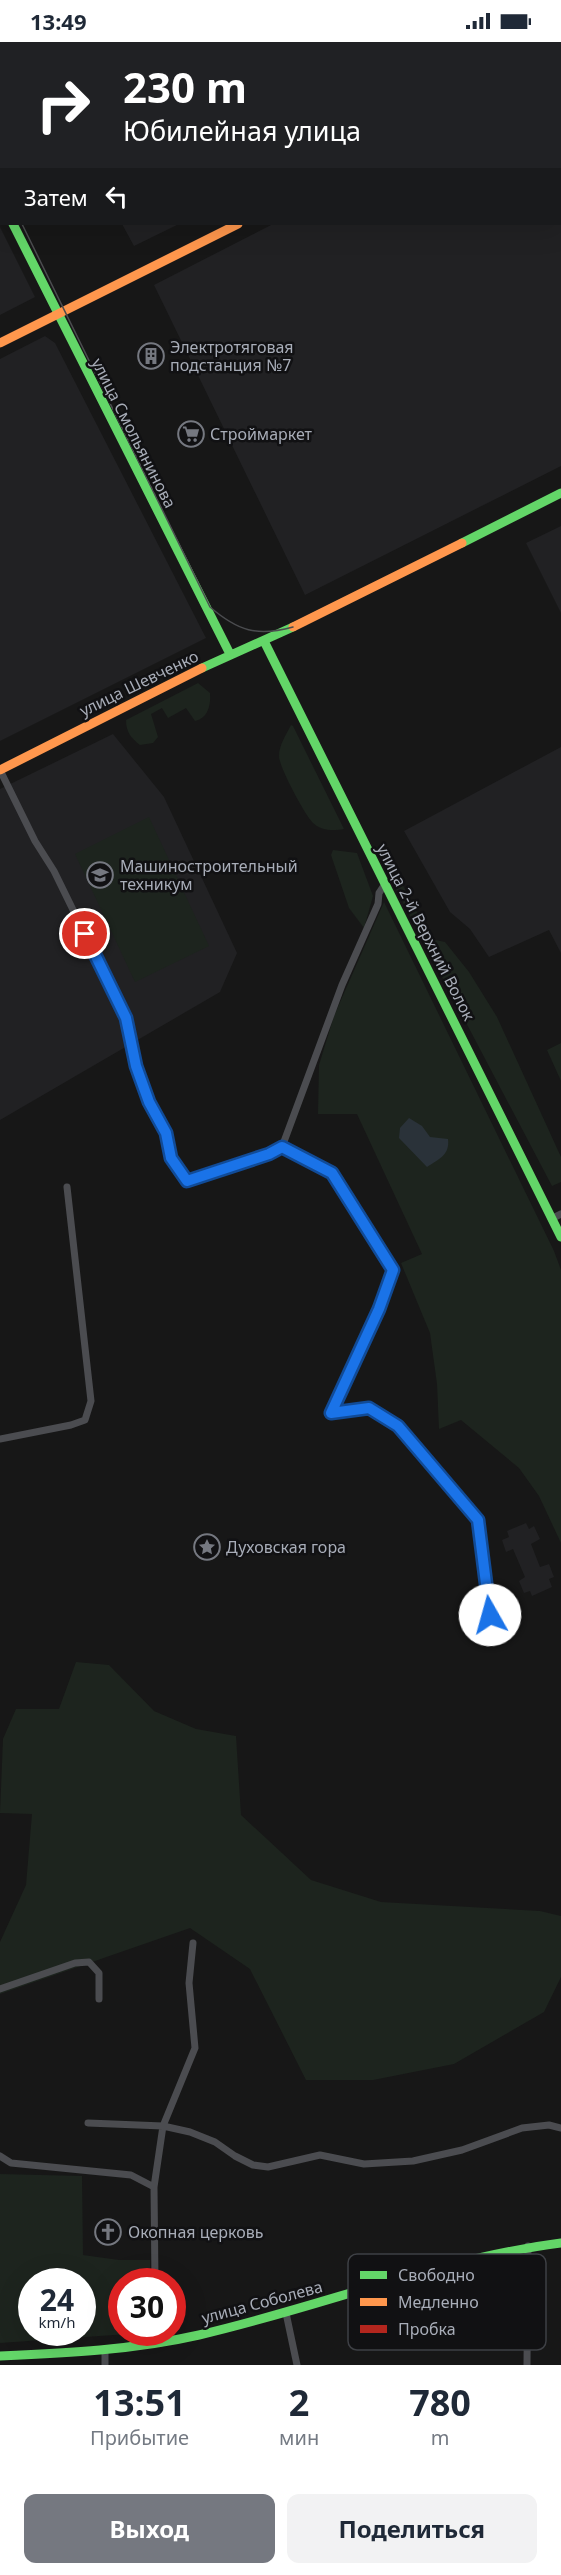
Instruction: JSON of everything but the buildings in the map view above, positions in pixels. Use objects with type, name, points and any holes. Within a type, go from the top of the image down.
[{"type":"street","name":"улица Смольянинова","points":[[13,225],[230,654]]},
{"type":"street","points":[[0,343],[236,225]]},
{"type":"street","name":"улица Шевченко","points":[[282,1147],[269,1154],[187,1181],[171,1158],[166,1133],[149,1102],[136,1066],[126,1018],[54,871],[34,841],[0,770],[230,654],[293,627],[561,493]]},
{"type":"street","name":"улица 2-й Верхний Волок","points":[[264,641],[385,884],[557,1216],[561,1237]]},
{"type":"street","points":[[385,884],[379,893],[378,904],[342,985],[282,1147],[332,1173],[393,1270],[379,1309],[331,1413],[369,1408],[398,1426],[478,1520],[490,1615]]},
{"type":"street","points":[[0,1439],[71,1425],[85,1420],[91,1401],[67,1187]]},
{"type":"street","points":[[155,2268],[154,2187],[163,2126],[195,2048],[189,1983],[193,1943]]},
{"type":"street","points":[[0,1989],[75,1963],[89,1962],[99,1973],[99,1999]]},
{"type":"street","points":[[88,2123],[163,2126],[190,2132],[216,2142],[235,2156],[253,2165],[268,2167],[320,2154],[364,2164],[413,2161],[462,2150],[522,2128],[549,2125],[561,2127]]},
{"type":"street","points":[[1,2158],[11,2163],[131,2175],[154,2187]]},
{"type":"street","name":"улица Соболева","points":[[491,2254],[561,2242]]},
{"type":"street","points":[[528,2246],[528,2254]]},
{"type":"street","name":"улица Соболева","points":[[186,2333],[286,2313],[348,2295]]},
{"type":"street","points":[[286,2313],[297,2365]]},
{"type":"street","name":"улица Соболева","points":[[0,2356],[105,2350],[123,2346]]},
{"type":"street","points":[[105,2350],[105,2365]]},
{"type":"street","points":[[527,2350],[527,2365]]},
{"type":"shaded area","points":[[123,225],[177,225],[134,246]]},
{"type":"shaded area","points":[[271,225],[561,225],[561,466],[305,595],[154,285]]},
{"type":"shaded area","points":[[0,227],[35,297],[0,315]]},
{"type":"shaded area","points":[[45,336],[55,343],[206,638],[0,741],[0,359]]},
{"type":"shaded area","points":[[561,526],[561,613],[526,543]]},
{"type":"shaded area","points":[[198,683],[210,693],[209,706],[203,717],[195,721],[186,708],[168,718],[162,708],[151,714],[158,737],[153,743],[140,745],[132,737],[126,720]]},
{"type":"shaded area","points":[[291,725],[344,829],[328,830],[316,826],[293,791],[279,756],[281,744]]},
{"type":"shaded area","name":"Машиностроительный техникум","points":[[113,734],[164,797],[237,953],[220,992],[0,1120],[0,789]]},
{"type":"shaded area","points":[[561,747],[561,953],[549,930],[489,957],[470,929],[450,912],[404,831]]},
{"type":"shaded area","points":[[149,817],[209,946],[135,982],[75,854]]},
{"type":"shaded area","points":[[333,850],[357,853],[373,896],[364,928],[349,908],[331,855]]},
{"type":"shaded area","points":[[390,878],[399,878],[431,939],[445,942],[469,972],[497,1017],[561,1157],[561,1182],[552,1186]]},
{"type":"shaded area","points":[[384,902],[554,1251],[561,1270],[561,1543],[539,1496],[519,1468],[461,1420],[439,1429],[437,1384],[430,1333],[401,1263],[422,1254],[357,1114],[318,1114],[319,1065],[334,1016]]},
{"type":"shaded area","points":[[561,1043],[561,1081],[547,1050]]},
{"type":"shaded area","points":[[409,1118],[422,1126],[430,1137],[448,1139],[445,1153],[427,1167],[399,1138],[400,1128]]},
{"type":"shaded area","points":[[526,1523],[529,1529],[534,1526],[540,1539],[531,1544],[540,1567],[549,1564],[554,1577],[549,1579],[552,1587],[532,1596],[530,1591],[524,1593],[519,1581],[525,1577],[513,1549],[506,1552],[502,1540],[509,1537],[507,1531]]},
{"type":"shaded area","points":[[76,1662],[109,1665],[154,1711],[196,1729],[236,1736],[241,1815],[311,1880],[381,1902],[540,1911],[561,1916],[561,1977],[544,2012],[454,2064],[373,2080],[306,2080],[250,1969],[190,1928],[0,1994],[0,1942],[26,1885],[32,1814],[0,1813],[3,1739],[16,1709],[59,1709]]},
{"type":"shaded area","points":[[0,2174],[82,2176],[83,2255],[119,2260],[150,2260],[150,2268],[108,2268],[108,2335],[96,2336],[96,2268],[18,2268],[18,2342],[0,2343]]},
{"type":"tram line","points":[[22,225],[210,607],[230,622],[248,630],[269,631],[293,627]]},
{"type":"traffic: fast","points":[[14,225],[230,654]]},
{"type":"traffic: fast","points":[[462,543],[561,493]]},
{"type":"traffic: fast","points":[[202,668],[293,627]]},
{"type":"traffic: fast","points":[[264,641],[561,1237]]},
{"type":"traffic: fast","points":[[497,2254],[561,2243]]},
{"type":"traffic: fast","points":[[0,2356],[100,2350],[174,2340],[244,2324],[348,2294]]},
{"type":"traffic: slow","points":[[0,343],[236,225]]},
{"type":"traffic: slow","points":[[293,627],[462,543]]},
{"type":"traffic: slow","points":[[0,770],[202,668]]},
{"type":"place","name":"Электротяговая подстанция №7","points":[[151,356]]},
{"type":"place","name":"Строймаркет","points":[[191,434]]},
{"type":"place","name":"Машиностроительный техникум","points":[[100,875]]},
{"type":"place","name":"Духовская гора","points":[[207,1547]]},
{"type":"place","name":"Окопная церковь","points":[[108,2232]]},
{"type":"route","points":[[85,934],[126,1018],[136,1066],[149,1102],[166,1133],[171,1158],[187,1181],[275,1152],[282,1147],[332,1173],[393,1270],[379,1309],[331,1413],[369,1408],[398,1426],[478,1520],[490,1615]]}]
